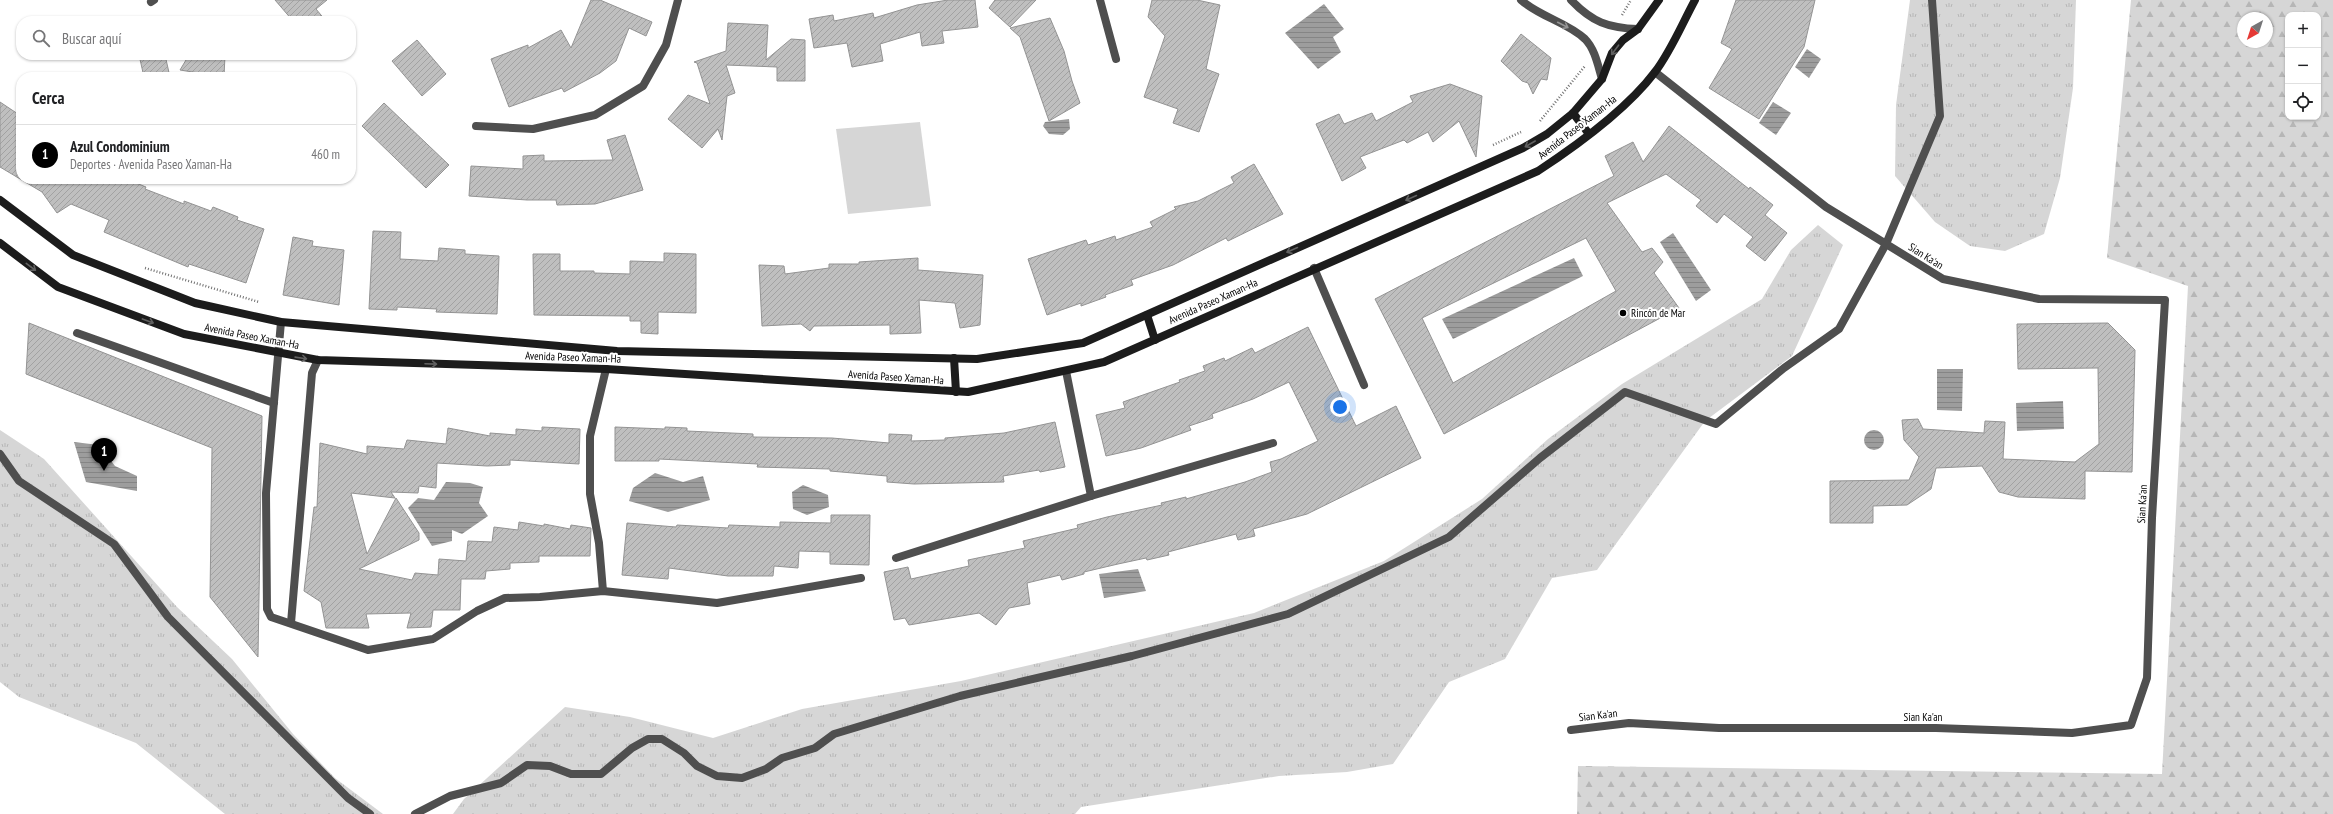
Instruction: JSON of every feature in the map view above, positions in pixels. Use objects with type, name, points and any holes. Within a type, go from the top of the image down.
[{"type":"main road","name":"Avenida Paseo Xaman-Ha","points":[[0,200],[73,256],[195,303],[281,322],[617,351],[977,359],[1083,343],[1523,148],[1547,134],[1573,113],[1602,79],[1612,54],[1623,40],[1638,28],[1659,0]]},
{"type":"main road","name":"Avenida Paseo Xaman-Ha","points":[[0,243],[58,287],[184,334],[318,360],[606,369],[968,392],[1104,362],[1314,268],[1538,171],[1589,134],[1626,102],[1655,72],[1695,0]]},
{"type":"main road","points":[[1573,113],[1589,134]]},
{"type":"main road","points":[[1147,315],[1155,340]]},
{"type":"main road","points":[[954,358],[956,392]]},
{"type":"street","points":[[476,126],[533,129],[595,115],[643,86],[666,45],[678,0]]},
{"type":"street","points":[[1100,0],[1116,59]]},
{"type":"street","points":[[1521,0],[1543,16],[1572,30],[1586,40],[1594,54],[1602,79]]},
{"type":"street","points":[[1571,0],[1597,22],[1614,28],[1638,28]]},
{"type":"street","points":[[415,814],[450,796],[501,783],[527,765],[550,766],[571,774],[601,774],[632,748],[648,739],[662,739],[684,753],[697,766],[716,776],[742,778],[766,769],[782,758],[815,748],[834,734],[960,696],[1132,656],[1288,614],[1449,537],[1540,458],[1625,392],[1716,424],[1784,368],[1839,329],[1886,244],[1940,116],[1932,0]]},
{"type":"street","name":"Sian Ka'an","points":[[1571,730],[1629,723],[1719,728],[1936,728],[2072,734],[2131,725],[2147,678],[2152,518],[2165,300],[2039,299],[1943,279],[1826,207],[1655,72]]},
{"type":"street","points":[[1314,268],[1364,386]]},
{"type":"street","points":[[281,322],[266,493],[267,609],[271,617],[368,650],[433,639],[477,611],[505,598],[540,597],[603,591],[716,603],[861,578]]},
{"type":"street","points":[[77,333],[274,403]]},
{"type":"street","points":[[291,623],[312,373],[318,360]]},
{"type":"street","points":[[603,591],[599,543],[590,494],[590,436],[606,369]]},
{"type":"street","points":[[1066,371],[1091,496]]},
{"type":"street","points":[[896,558],[1091,496],[1273,443]]},
{"type":"street","points":[[0,454],[19,481],[114,544],[168,617],[348,798],[370,814]]},
{"type":"path","points":[[1614,28],[1631,0]]},
{"type":"path","points":[[1538,125],[1594,54]]},
{"type":"path","points":[[1487,148],[1523,131]]},
{"type":"path","points":[[144,267],[264,304]]},
{"type":"green space","points":[[1910,0],[2076,0],[2073,88],[2060,178],[2044,234],[2005,251],[1970,246],[1935,222],[1895,176],[1896,105]]},
{"type":"green space","points":[[2131,0],[2333,0],[2333,814],[1577,814],[1578,766],[2162,774],[2188,286],[2107,258]]},
{"type":"green space","points":[[920,122],[931,206],[848,214],[836,129]]},
{"type":"green space","points":[[1818,225],[1843,245],[1792,356],[1705,421],[1597,570],[1552,578],[1505,659],[1449,682],[1393,764],[1347,772],[1279,776],[1081,807],[1075,814],[453,814],[464,799],[565,707],[630,717],[713,738],[802,709],[961,681],[1254,613],[1384,561],[1482,499],[1548,439],[1622,384],[1762,299],[1791,250]]},
{"type":"green space","points":[[0,430],[44,459],[177,607],[232,659],[293,734],[335,778],[383,814],[225,814],[136,743],[19,697],[0,682]]},
{"type":"shaded area","points":[[1324,4],[1344,29],[1333,37],[1341,52],[1318,69],[1285,33]]},
{"type":"shaded area","points":[[1807,49],[1821,59],[1809,78],[1795,67]]},
{"type":"shaded area","points":[[1773,102],[1791,113],[1776,135],[1759,123]]},
{"type":"shaded area","points":[[1069,119],[1070,129],[1063,135],[1049,134],[1043,126],[1045,122]]},
{"type":"shaded area","points":[[1673,233],[1711,290],[1696,301],[1660,242]]},
{"type":"shaded area","points":[[1574,258],[1583,276],[1453,339],[1442,319]]},
{"type":"shaded area","points":[[1937,369],[1963,369],[1962,411],[1937,410]]},
{"type":"shaded area","points":[[2063,401],[2064,429],[2017,431],[2016,403]]},
{"type":"shaded area","points":[[1870,430],[1878,430],[1884,436],[1884,444],[1878,450],[1870,450],[1864,444],[1864,436]]},
{"type":"shaded area","points":[[74,442],[99,445],[115,466],[137,476],[137,491],[86,482]]},
{"type":"shaded area","points":[[655,473],[683,482],[703,476],[710,500],[668,512],[629,501],[633,488]]},
{"type":"shaded area","points":[[446,482],[470,483],[483,487],[479,503],[488,516],[462,534],[452,530],[452,541],[432,546],[408,508],[418,498],[434,500]]},
{"type":"shaded area","points":[[803,485],[828,495],[829,507],[807,515],[793,509],[792,492]]},
{"type":"shaded area","points":[[1138,569],[1146,591],[1104,598],[1099,574]]},
{"type":"building","points":[[275,0],[327,0],[316,9],[322,16],[289,16]]},
{"type":"building","points":[[591,0],[600,0],[652,22],[646,36],[629,28],[616,61],[600,73],[564,92],[562,88],[509,107],[491,59],[528,45],[528,48],[561,30],[571,48]]},
{"type":"building","points":[[948,0],[975,0],[978,27],[942,31],[944,43],[922,46],[920,32],[880,44],[883,61],[852,67],[847,43],[814,48],[809,19],[833,15],[834,21],[873,13],[874,18],[917,5]]},
{"type":"building","points":[[995,0],[1036,0],[1010,27],[989,8]]},
{"type":"building","points":[[1152,0],[1197,0],[1220,5],[1206,69],[1219,74],[1199,132],[1173,123],[1178,109],[1144,97],[1165,36],[1148,17]]},
{"type":"building","points":[[1736,0],[1815,0],[1804,47],[1759,119],[1709,88],[1732,49],[1721,43]]},
{"type":"building","points":[[1050,18],[1064,51],[1080,103],[1049,121],[1020,37],[1010,28]]},
{"type":"building","points":[[728,23],[768,25],[766,60],[791,39],[805,40],[805,81],[777,81],[777,67],[726,65],[735,93],[727,96],[722,140],[718,129],[702,148],[668,119],[688,95],[710,104],[697,63],[694,62],[726,51]]},
{"type":"building","points":[[1521,34],[1551,58],[1547,80],[1541,79],[1533,94],[1528,83],[1522,81],[1501,61]]},
{"type":"building","points":[[417,40],[446,74],[422,96],[392,61]]},
{"type":"building","points":[[140,60],[166,60],[169,72],[143,72]]},
{"type":"building","points":[[186,60],[225,60],[224,72],[193,72],[180,70]]},
{"type":"building","points":[[1450,84],[1482,96],[1476,157],[1459,121],[1433,142],[1428,132],[1407,143],[1404,140],[1360,157],[1366,168],[1342,181],[1316,124],[1339,114],[1344,124],[1372,113],[1376,121],[1413,102],[1410,96]]},
{"type":"building","points":[[0,102],[16,113],[16,177],[0,167]]},
{"type":"building","points":[[384,103],[449,165],[426,188],[362,126]]},
{"type":"building","name":"Rincón de Mar","points":[[1669,126],[1749,189],[1750,187],[1773,205],[1765,215],[1787,233],[1765,261],[1746,246],[1753,237],[1724,214],[1717,223],[1696,206],[1701,200],[1666,174],[1607,203],[1642,252],[1652,248],[1663,262],[1654,273],[1679,308],[1444,434],[1375,299],[1614,176],[1605,156],[1633,142],[1643,162]],"holes":[[[1586,238],[1616,291],[1453,383],[1422,318]]]},
{"type":"building","points":[[625,135],[643,190],[595,204],[557,205],[556,200],[527,200],[469,196],[471,166],[523,169],[523,156],[544,155],[544,161],[613,160],[607,140]]},
{"type":"building","points":[[1254,164],[1283,214],[1228,241],[1226,238],[1173,265],[1131,280],[1133,285],[1105,295],[1106,297],[1081,306],[1081,303],[1047,315],[1028,259],[1086,240],[1088,245],[1115,236],[1116,240],[1153,227],[1150,222],[1176,209],[1174,207],[1198,201],[1234,183],[1231,177]]},
{"type":"building","points":[[29,184],[138,184],[146,187],[145,189],[184,204],[184,201],[211,211],[213,207],[238,217],[237,220],[264,229],[246,283],[189,264],[188,267],[104,232],[109,220],[71,204],[57,213],[42,192]]},
{"type":"building","points":[[373,231],[401,232],[400,259],[438,261],[439,248],[465,250],[465,254],[499,256],[497,314],[436,312],[437,309],[397,307],[397,310],[369,309]]},
{"type":"building","points":[[293,237],[313,241],[312,246],[344,250],[339,305],[283,295]]},
{"type":"building","points":[[664,253],[696,254],[696,313],[658,312],[658,334],[641,333],[641,321],[630,321],[630,316],[534,315],[533,254],[560,254],[560,271],[594,271],[594,273],[630,274],[630,261],[664,262]]},
{"type":"building","points":[[918,258],[918,270],[983,275],[980,325],[960,328],[955,303],[919,300],[921,333],[890,334],[890,325],[814,326],[810,331],[801,324],[762,326],[759,265],[784,266],[785,274],[829,268],[829,264],[859,264],[859,262]]},
{"type":"building","points":[[29,323],[262,416],[258,657],[210,597],[212,448],[26,374]]},
{"type":"building","points":[[2108,323],[2135,350],[2132,472],[2085,471],[2085,499],[2018,497],[1999,492],[1982,466],[1936,468],[1931,489],[1907,505],[1873,506],[1873,523],[1830,523],[1830,481],[1909,480],[1919,457],[1904,440],[1902,420],[1918,419],[1923,429],[1984,433],[1985,421],[2005,422],[2003,459],[2075,462],[2099,444],[2098,368],[2018,369],[2017,324]]},
{"type":"building","points":[[1308,327],[1356,426],[1396,406],[1421,458],[1307,514],[1253,529],[1255,536],[1238,540],[1236,534],[1168,552],[1169,555],[1118,564],[1084,572],[1084,574],[1062,580],[1060,575],[1027,583],[1030,604],[1009,608],[996,625],[979,613],[909,625],[905,618],[894,620],[884,572],[908,567],[911,579],[969,566],[968,560],[1025,548],[1023,541],[1078,528],[1077,525],[1107,517],[1162,505],[1161,503],[1186,497],[1186,499],[1245,482],[1272,472],[1270,462],[1281,459],[1318,441],[1289,382],[1253,399],[1212,414],[1213,418],[1189,426],[1191,430],[1141,448],[1106,456],[1096,415],[1125,408],[1123,402],[1180,382],[1179,380],[1205,371],[1203,366],[1224,358],[1225,361],[1252,348],[1255,353]]},
{"type":"building","points":[[1055,422],[1065,467],[1040,472],[1039,470],[1003,476],[1004,482],[914,484],[887,482],[887,476],[830,471],[830,469],[757,467],[758,464],[659,459],[659,461],[615,461],[615,427],[665,429],[665,427],[687,428],[687,431],[753,434],[753,437],[832,438],[889,443],[889,434],[912,435],[911,441],[945,440],[945,438],[1004,433]]},
{"type":"building","points":[[542,427],[580,429],[579,464],[510,460],[510,465],[487,466],[437,463],[436,488],[419,486],[418,493],[391,492],[395,498],[351,493],[367,554],[396,498],[419,533],[419,540],[359,569],[412,580],[415,573],[438,575],[439,559],[466,561],[468,541],[492,542],[494,527],[518,530],[519,522],[544,526],[544,524],[570,529],[571,525],[591,528],[590,556],[539,556],[539,562],[510,563],[510,569],[486,571],[485,579],[461,579],[460,610],[433,610],[431,627],[407,628],[411,613],[366,614],[369,628],[326,628],[321,602],[304,591],[314,507],[317,507],[320,443],[367,454],[367,446],[404,449],[407,440],[446,444],[448,428],[490,436],[490,433],[516,435],[516,429],[542,431]]},
{"type":"building","points":[[831,515],[870,515],[869,565],[830,564],[830,552],[799,551],[798,568],[774,566],[773,576],[728,576],[669,568],[668,579],[622,575],[627,523],[676,527],[677,525],[728,528],[729,525],[780,527],[780,522],[831,523]]},
{"type":"place","name":"Rincón de Mar","points":[[1623,313]]},
{"type":"place","name":"Azul Condominium","points":[[104,471]]}]
